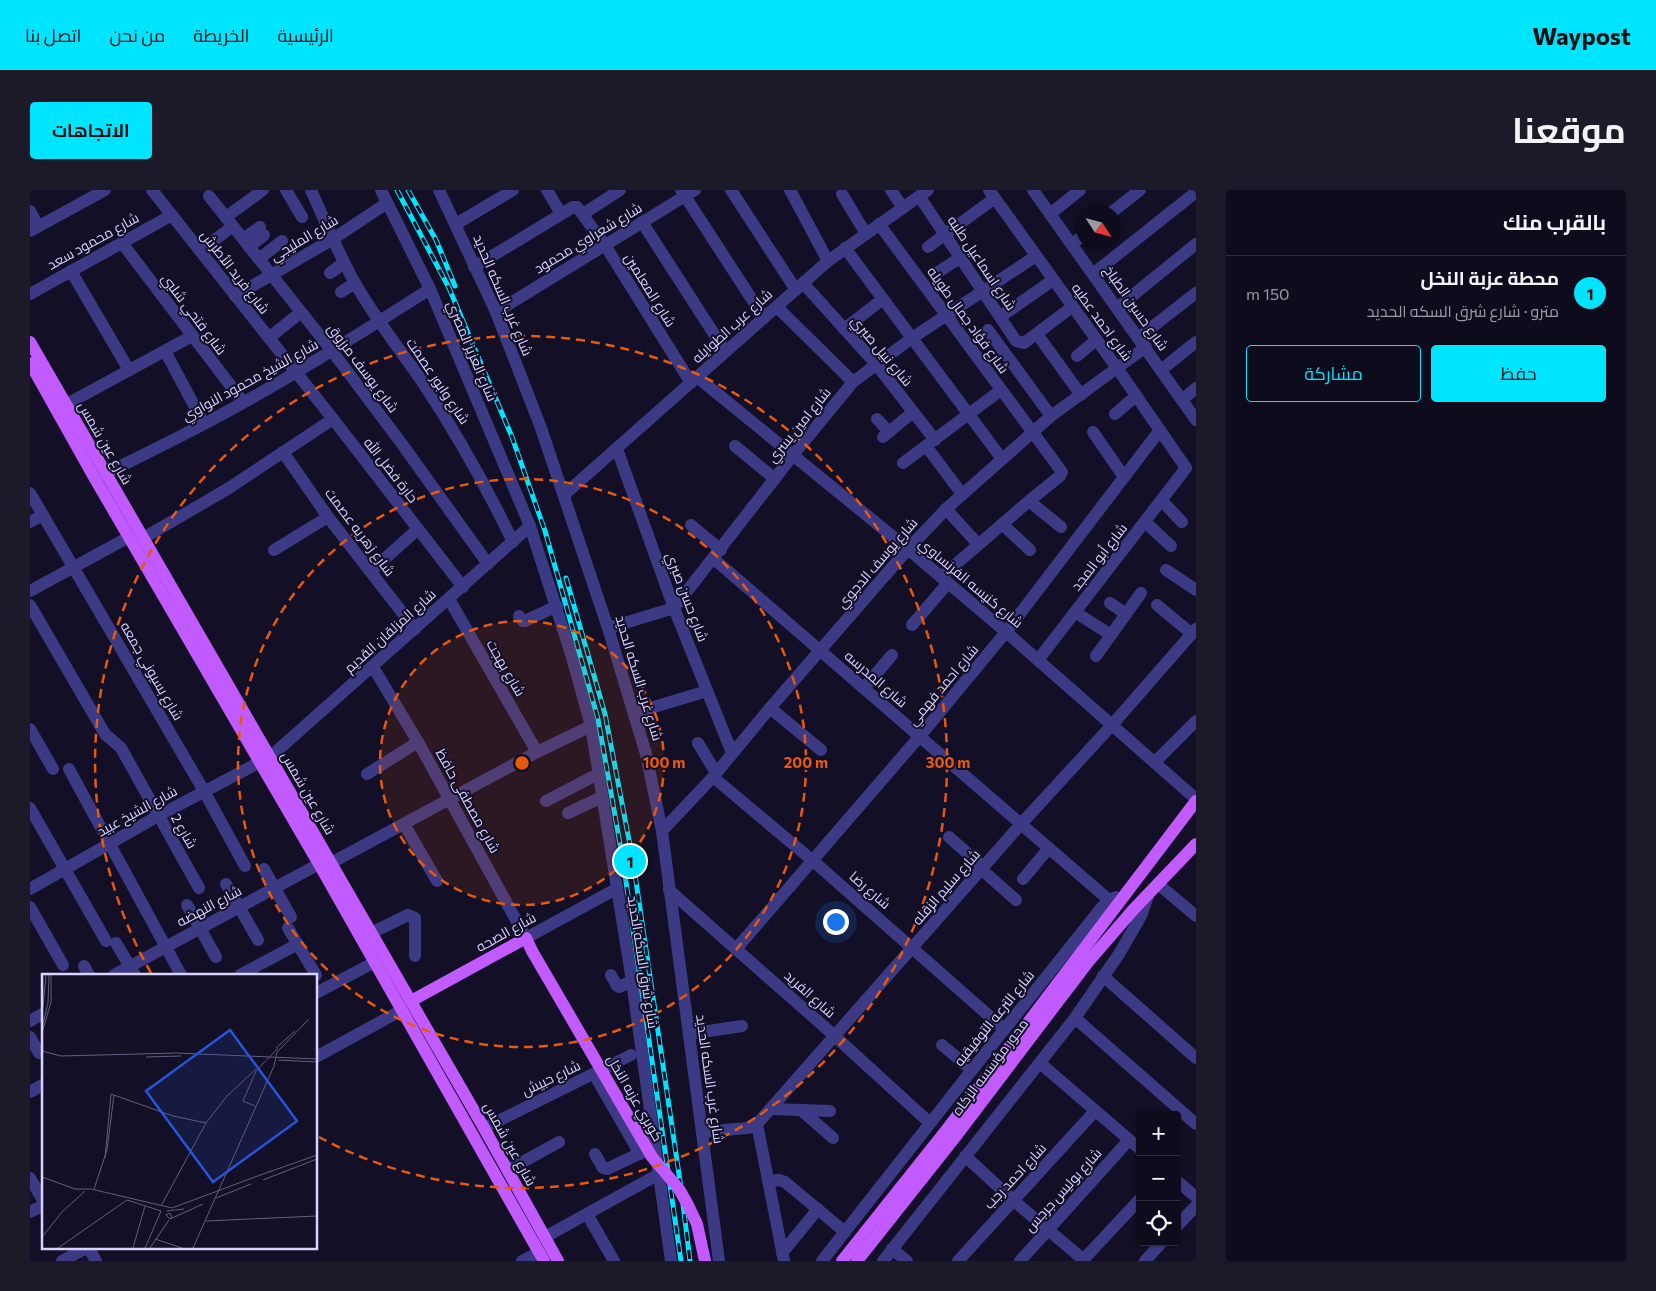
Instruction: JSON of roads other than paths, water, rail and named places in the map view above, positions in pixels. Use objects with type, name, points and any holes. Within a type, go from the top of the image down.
[{"type":"main road","name":"شارع عين شمس","points":[[30,342],[61,407],[135,540],[325,864],[375,962],[407,1006],[484,1128],[558,1261]]},
{"type":"main road","name":"شارع عين شمس","points":[[30,363],[105,474],[135,540]]},
{"type":"main road","points":[[1128,893],[1156,851],[1196,800]]},
{"type":"main road","points":[[1153,889],[1196,844]]},
{"type":"main road","name":"شارع عين شمس","points":[[325,864],[372,933],[407,1006],[542,1256]]},
{"type":"main road","name":"محور مؤسسه الزكاه","points":[[857,1261],[956,1136],[1082,969],[1153,889]]},
{"type":"main road","name":"محور مؤسسه الزكاه","points":[[842,1261],[948,1128],[1128,893]]},
{"type":"main road","name":"شارع مصطفى حافظ","points":[[526,938],[532,951]]},
{"type":"main road","name":"شارع الصحه","points":[[407,1006],[526,938]]},
{"type":"main road","name":"كوبري عزبه النخل","points":[[532,951],[652,1157],[678,1189],[688,1205],[698,1224],[705,1261]]},
{"type":"street","points":[[30,211],[34,228],[105,190]]},
{"type":"street","name":"شارع فريد الأطرش","points":[[152,190],[296,372]]},
{"type":"street","points":[[200,251],[263,190]]},
{"type":"street","points":[[287,190],[302,217]]},
{"type":"street","name":"شارع وابور عصمت","points":[[310,190],[355,283],[379,322],[421,380],[459,440],[513,542]]},
{"type":"street","name":"شارع العزيز المصري","points":[[381,190],[430,289],[530,526]]},
{"type":"street","name":"شارع غرب السكه الحديد","points":[[440,190],[496,312],[541,428],[608,628],[646,754],[662,831],[719,1261]]},
{"type":"street","points":[[456,224],[513,190]]},
{"type":"street","points":[[547,190],[561,214]]},
{"type":"street","points":[[474,267],[574,206],[579,208],[583,214],[620,190]]},
{"type":"street","name":"شارع نبيل صبري","points":[[731,190],[799,287],[844,329],[876,364],[913,412],[962,494]]},
{"type":"street","points":[[891,190],[903,208]]},
{"type":"street","name":"شارع حسين الطباخ","points":[[1033,190],[1196,420]]},
{"type":"street","points":[[1050,214],[1080,190]]},
{"type":"street","points":[[1121,205],[1140,190]]},
{"type":"street","points":[[687,192],[764,318]]},
{"type":"street","name":"شارع شعراوي محمود","points":[[496,312],[687,192]]},
{"type":"street","points":[[794,192],[828,261]]},
{"type":"street","points":[[1093,274],[1196,192]]},
{"type":"street","name":"شارع عرب الطوايله","points":[[564,494],[828,261],[923,193]]},
{"type":"street","name":"شارع اسماعيل طلبه","points":[[923,193],[945,235],[1016,341],[1024,343],[1037,334]]},
{"type":"street","points":[[842,194],[866,234]]},
{"type":"street","points":[[928,247],[945,235],[992,194]]},
{"type":"street","name":"شارع احمد عطيه","points":[[992,194],[1185,466],[1184,472]]},
{"type":"street","name":"شارع يوسف مرزوق","points":[[209,196],[332,351],[402,444],[488,564]]},
{"type":"street","name":"شارع المليجي","points":[[235,296],[333,239],[387,203]]},
{"type":"street","name":"شارع المعلمين","points":[[583,214],[694,380]]},
{"type":"street","name":"شارع محمود سعد","points":[[30,294],[172,215]]},
{"type":"street","points":[[642,222],[726,351]]},
{"type":"street","name":"شارع فؤاد جمال طويله","points":[[879,224],[1062,472],[1061,475],[1029,501]]},
{"type":"street","points":[[246,243],[262,231]]},
{"type":"street","points":[[259,259],[282,241]]},
{"type":"street","points":[[1072,244],[1076,241]]},
{"type":"street","name":"شارع فتحي شلبي","points":[[122,243],[243,402]]},
{"type":"street","points":[[1117,308],[1196,244]]},
{"type":"street","points":[[845,248],[1002,459]]},
{"type":"street","name":"شارع امين يسري","points":[[674,608],[793,455],[853,382],[912,338],[1036,256]]},
{"type":"street","points":[[938,272],[960,258]]},
{"type":"street","points":[[330,273],[344,263]]},
{"type":"street","points":[[71,271],[129,370]]},
{"type":"street","points":[[1051,416],[984,332],[1053,280]]},
{"type":"street","points":[[341,292],[355,283]]},
{"type":"street","name":"شارع الشيخ محمود النواوي","points":[[105,474],[204,424],[296,372],[430,289]]},
{"type":"street","name":"شارع يوسف الدجوي","points":[[662,831],[715,775],[770,708],[908,549],[946,509],[1051,416],[1117,368],[1196,292]]},
{"type":"street","points":[[844,329],[883,299]]},
{"type":"street","points":[[777,307],[853,382]]},
{"type":"street","points":[[1072,307],[1037,334],[1081,395]]},
{"type":"street","points":[[269,338],[301,312]]},
{"type":"street","points":[[61,407],[192,336]]},
{"type":"street","points":[[1077,356],[1096,340]]},
{"type":"street","points":[[1161,370],[1196,342]]},
{"type":"street","points":[[165,351],[204,424]]},
{"type":"street","name":"حارة فضل الله","points":[[296,372],[463,587]]},
{"type":"street","name":"شارع كنيسه الفرنساوي","points":[[694,380],[793,455],[908,549],[1006,632],[1196,800]]},
{"type":"street","points":[[1182,400],[1196,388]]},
{"type":"street","points":[[903,463],[1001,390]]},
{"type":"street","points":[[1115,414],[1136,396]]},
{"type":"street","points":[[877,419],[886,434],[913,412]]},
{"type":"street","points":[[30,591],[74,567],[135,540],[229,488],[333,419]]},
{"type":"street","name":"شارع احمد فهمي","points":[[736,949],[920,736],[1006,632],[1160,430]]},
{"type":"street","points":[[1093,432],[1124,477]]},
{"type":"street","points":[[735,446],[775,479]]},
{"type":"street","name":"شارع حسن صبري","points":[[617,449],[674,608],[732,753]]},
{"type":"street","name":"شارع زهريه عصمت","points":[[283,452],[328,517],[415,629]]},
{"type":"street","name":"شارع أبو المجد","points":[[1038,660],[1184,472]]},
{"type":"street","name":"شارع بسيوني جمعه","points":[[30,493],[245,866]]},
{"type":"street","points":[[912,625],[944,580],[978,544],[1029,501],[1060,528]]},
{"type":"street","points":[[1162,501],[1182,522]]},
{"type":"street","points":[[946,509],[978,544]]},
{"type":"street","points":[[30,522],[43,515]]},
{"type":"street","points":[[274,550],[328,517]]},
{"type":"street","points":[[1145,522],[1171,546]]},
{"type":"street","points":[[1002,524],[1030,550]]},
{"type":"street","name":"شارع المدرسه","points":[[691,525],[717,554],[821,651],[1110,900]]},
{"type":"street","name":"شارع المزلقان القديم","points":[[265,759],[373,667],[530,526]]},
{"type":"street","name":"شارع شرق السكه الحديد","points":[[530,526],[571,654],[591,726],[632,981],[670,1261]]},
{"type":"street","points":[[371,572],[386,551],[418,529]]},
{"type":"street","points":[[1166,570],[1196,590]]},
{"type":"street","points":[[1096,656],[1141,593]]},
{"type":"street","name":"شارع بهجت","points":[[449,599],[537,752]]},
{"type":"street","points":[[1110,604],[1126,614]]},
{"type":"street","name":"شارع 2","points":[[30,605],[102,728],[121,748],[199,888]]},
{"type":"street","points":[[1157,605],[1194,632]]},
{"type":"street","points":[[519,616],[525,621],[556,607]]},
{"type":"street","points":[[608,628],[674,608]]},
{"type":"street","points":[[1075,612],[1111,635]]},
{"type":"street","name":"شارع سليم الزقله","points":[[757,1124],[1021,824],[1194,632]]},
{"type":"street","points":[[864,688],[892,655]]},
{"type":"street","name":"شارع مصطفى حافظ","points":[[373,667],[418,742],[526,938]]},
{"type":"street","points":[[634,713],[707,691]]},
{"type":"street","points":[[770,708],[821,750]]},
{"type":"street","points":[[1155,762],[1196,721]]},
{"type":"street","name":"شارع النهضه","points":[[118,974],[132,970],[166,946],[239,907],[404,824],[537,752],[591,726]]},
{"type":"street","points":[[30,729],[35,748],[53,769]]},
{"type":"street","points":[[367,774],[418,742]]},
{"type":"street","name":"شارع رضا","points":[[698,742],[715,775],[1004,1029]]},
{"type":"street","name":"شارع الشيخ عبيد","points":[[30,889],[158,816],[265,759]]},
{"type":"street","points":[[69,769],[180,974]]},
{"type":"street","points":[[546,802],[598,774]]},
{"type":"street","points":[[568,813],[602,796]]},
{"type":"street","points":[[30,808],[64,870],[111,942],[132,970]]},
{"type":"street","points":[[404,824],[437,880]]},
{"type":"street","points":[[950,837],[1016,900]]},
{"type":"street","points":[[1023,879],[1049,848]]},
{"type":"street","points":[[264,869],[275,888],[298,944],[315,974]]},
{"type":"street","points":[[226,884],[258,940]]},
{"type":"street","name":"شارع الصحه","points":[[526,938],[616,889]]},
{"type":"street","points":[[883,1261],[1075,1018],[1142,916],[1153,889],[1196,916]]},
{"type":"street","name":"شارع الفريد","points":[[669,890],[835,1036],[930,1123]]},
{"type":"street","name":"شارع الترعه التوفيقيه","points":[[822,1261],[1004,1029],[1102,908],[1110,900],[1128,893]]},
{"type":"street","points":[[188,905],[216,957]]},
{"type":"street","points":[[30,907],[63,964]]},
{"type":"street","points":[[372,933],[408,914],[411,915],[415,918],[415,956]]},
{"type":"street","points":[[242,974],[298,944]]},
{"type":"street","points":[[320,991],[375,962]]},
{"type":"street","points":[[611,975],[619,987],[632,981]]},
{"type":"street","points":[[1103,976],[1196,1058]]},
{"type":"street","name":"شارع الصحه","points":[[318,1056],[407,1006]]},
{"type":"street","points":[[30,1021],[42,1014]]},
{"type":"street","points":[[1075,1018],[1196,1124]]},
{"type":"street","points":[[689,1034],[742,1026]]},
{"type":"street","points":[[30,1037],[39,1053]]},
{"type":"street","points":[[942,1045],[972,1070]]},
{"type":"street","name":"شارع حبيش","points":[[484,1128],[631,1056]]},
{"type":"street","points":[[1040,1063],[1136,1146]]},
{"type":"street","points":[[594,1074],[640,1154]]},
{"type":"street","points":[[30,1092],[42,1087]]},
{"type":"street","points":[[771,1109],[830,1111]]},
{"type":"street","points":[[801,1110],[833,1138]]},
{"type":"street","name":"شارع احمد رجب","points":[[958,1261],[1096,1111]]},
{"type":"street","points":[[702,1132],[747,1128],[757,1124],[783,1257]]},
{"type":"street","name":"شارع بوليس جرجس","points":[[1020,1261],[1129,1140]]},
{"type":"street","points":[[508,1170],[560,1142]]},
{"type":"street","points":[[595,1154],[603,1168],[607,1169],[655,1146]]},
{"type":"street","points":[[965,1156],[1083,1261],[1138,1201]]},
{"type":"street","points":[[545,1237],[659,1174]]},
{"type":"street","points":[[30,1178],[42,1199]]},
{"type":"street","points":[[768,1181],[779,1180],[785,1182],[845,1232]]},
{"type":"street","points":[[1181,1184],[1196,1197]]},
{"type":"street","points":[[30,1212],[42,1204]]},
{"type":"street","points":[[1181,1222],[1196,1206]]},
{"type":"street","points":[[783,1257],[818,1209]]},
{"type":"street","points":[[587,1214],[614,1261]]},
{"type":"street","points":[[1145,1261],[1158,1246]]},
{"type":"street","points":[[62,1261],[86,1248]]},
{"type":"street","points":[[89,1248],[96,1261]]},
{"type":"street","points":[[892,1249],[907,1261]]},
{"type":"street","points":[[522,1261],[542,1256]]},
{"type":"railway","points":[[397,190],[449,288],[512,437],[545,531],[598,719],[623,861],[681,1261]]},
{"type":"railway","points":[[408,190],[436,240],[455,286]]},
{"type":"railway","points":[[566,578],[605,714],[633,861],[690,1261]]},
{"type":"place","name":"محطة عزبة النخل","points":[[630,861]]}]
